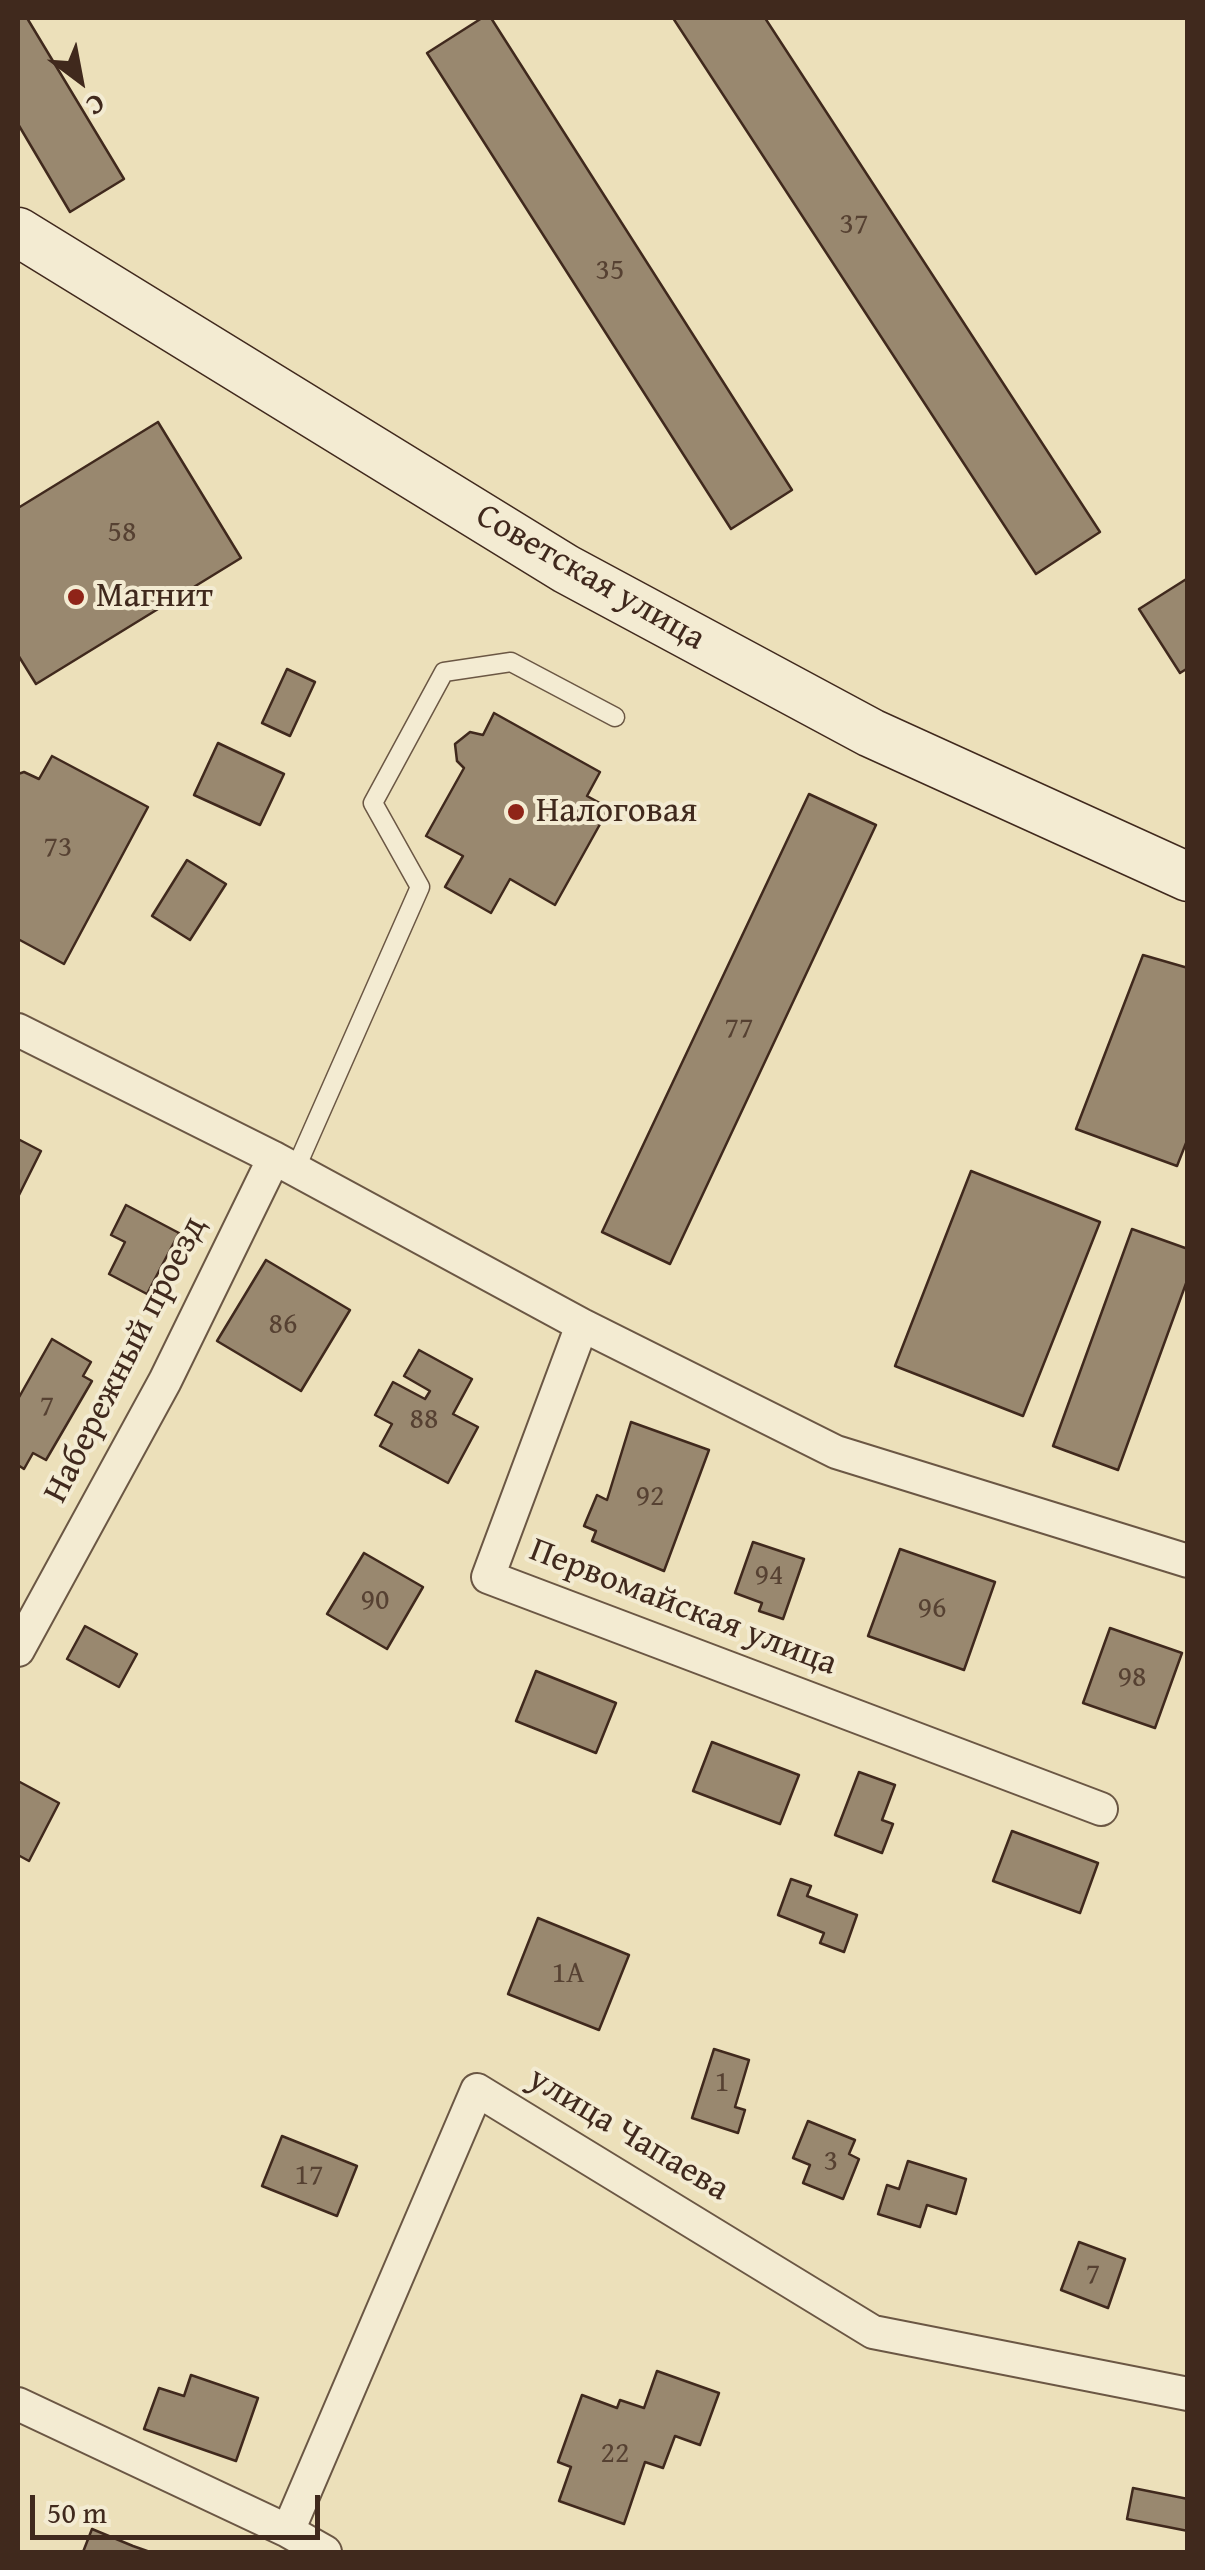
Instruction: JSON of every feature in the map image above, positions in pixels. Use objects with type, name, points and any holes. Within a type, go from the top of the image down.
[{"type":"main road","name":"Советская улица","points":[[18,232],[566,569],[871,732],[1188,878]]},
{"type":"street","points":[[18,1030],[285,1164],[582,1326],[836,1452],[1188,1562]]},
{"type":"street","name":"Набережный проезд","points":[[18,1650],[285,1164]]},
{"type":"street","name":"Первомайская улица","points":[[582,1326],[488,1577],[1101,1809]]},
{"type":"street","name":"улица Чапаева","points":[[288,2531],[477,2090],[873,2332],[1188,2394]]},
{"type":"street","points":[[18,2404],[325,2552]]},
{"type":"lane","points":[[285,1164],[420,886],[373,804],[444,672],[511,662],[616,716]]},
{"type":"building","points":[[18,18],[27,18],[124,179],[70,212],[18,124]]},
{"type":"building","points":[[482,18],[491,18],[792,490],[731,529],[427,53]]},
{"type":"building","points":[[673,18],[765,18],[1100,532],[1036,574]]},
{"type":"building","points":[[158,422],[241,558],[36,684],[18,655],[18,508]]},
{"type":"building","points":[[1188,578],[1188,668],[1180,673],[1139,609]]},
{"type":"building","points":[[287,669],[315,682],[290,736],[262,723]]},
{"type":"building","points":[[494,713],[600,772],[587,796],[609,808],[555,905],[510,879],[491,913],[445,887],[463,856],[426,836],[464,768],[457,761],[455,744],[470,732],[483,735]]},
{"type":"building","points":[[218,743],[284,774],[260,825],[194,795]]},
{"type":"building","points":[[52,756],[148,807],[64,964],[18,939],[18,774],[24,772],[39,779]]},
{"type":"building","points":[[809,794],[876,825],[670,1264],[602,1232]]},
{"type":"building","points":[[187,860],[226,884],[190,940],[152,916]]},
{"type":"building","points":[[1143,955],[1188,968],[1188,1138],[1177,1166],[1076,1129]]},
{"type":"building","points":[[18,1139],[41,1151],[18,1197]]},
{"type":"building","points":[[971,1171],[1100,1222],[1023,1416],[895,1366]]},
{"type":"building","points":[[126,1205],[179,1233],[147,1294],[109,1274],[125,1242],[111,1235]]},
{"type":"building","points":[[1132,1229],[1188,1249],[1188,1278],[1118,1470],[1053,1446]]},
{"type":"building","points":[[266,1260],[350,1310],[301,1391],[217,1341]]},
{"type":"building","points":[[52,1339],[91,1362],[83,1376],[92,1381],[46,1460],[33,1453],[24,1469],[18,1465],[18,1399]]},
{"type":"building","points":[[419,1350],[472,1379],[453,1414],[478,1427],[448,1483],[380,1446],[392,1424],[375,1415],[393,1382],[425,1399],[430,1391],[404,1376]]},
{"type":"building","points":[[631,1422],[709,1450],[664,1571],[592,1541],[596,1531],[584,1526],[597,1495],[607,1500]]},
{"type":"building","points":[[753,1542],[804,1559],[783,1619],[759,1611],[762,1603],[735,1593]]},
{"type":"building","points":[[900,1549],[995,1582],[964,1670],[868,1636]]},
{"type":"building","points":[[364,1553],[423,1587],[387,1649],[327,1614]]},
{"type":"building","points":[[85,1626],[137,1654],[119,1687],[67,1659]]},
{"type":"building","points":[[1110,1628],[1182,1653],[1155,1728],[1083,1703]]},
{"type":"building","points":[[536,1671],[616,1703],[596,1753],[516,1721]]},
{"type":"building","points":[[712,1742],[799,1775],[780,1824],[693,1791]]},
{"type":"building","points":[[859,1772],[895,1785],[882,1820],[893,1824],[882,1853],[835,1835]]},
{"type":"building","points":[[18,1781],[59,1803],[29,1861],[18,1855]]},
{"type":"building","points":[[1012,1831],[1098,1863],[1080,1913],[993,1881]]},
{"type":"building","points":[[791,1879],[811,1886],[807,1896],[857,1915],[844,1952],[820,1943],[824,1933],[778,1915]]},
{"type":"building","points":[[538,1918],[629,1955],[599,2030],[508,1994]]},
{"type":"building","points":[[714,2049],[749,2060],[735,2107],[745,2110],[738,2133],[692,2118]]},
{"type":"building","points":[[808,2121],[855,2140],[849,2154],[859,2159],[843,2199],[803,2183],[810,2165],[793,2158]]},
{"type":"building","points":[[282,2136],[357,2166],[337,2216],[262,2186]]},
{"type":"building","points":[[908,2161],[966,2179],[956,2214],[927,2205],[920,2227],[878,2214],[887,2185],[899,2189]]},
{"type":"building","points":[[1079,2242],[1125,2259],[1108,2308],[1061,2290]]},
{"type":"building","points":[[657,2371],[719,2393],[700,2445],[675,2436],[663,2468],[645,2462],[624,2524],[559,2501],[571,2467],[558,2462],[582,2395],[617,2408],[620,2400],[644,2408]]},
{"type":"building","points":[[191,2375],[258,2398],[236,2461],[144,2429],[159,2388],[184,2396]]},
{"type":"building","points":[[1133,2488],[1188,2499],[1188,2531],[1127,2519]]},
{"type":"building","points":[[92,2529],[133,2546],[150,2552],[83,2552]]},
{"type":"place","name":"Магнит","points":[[76,597]]},
{"type":"place","name":"Налоговая","points":[[516,812]]}]
